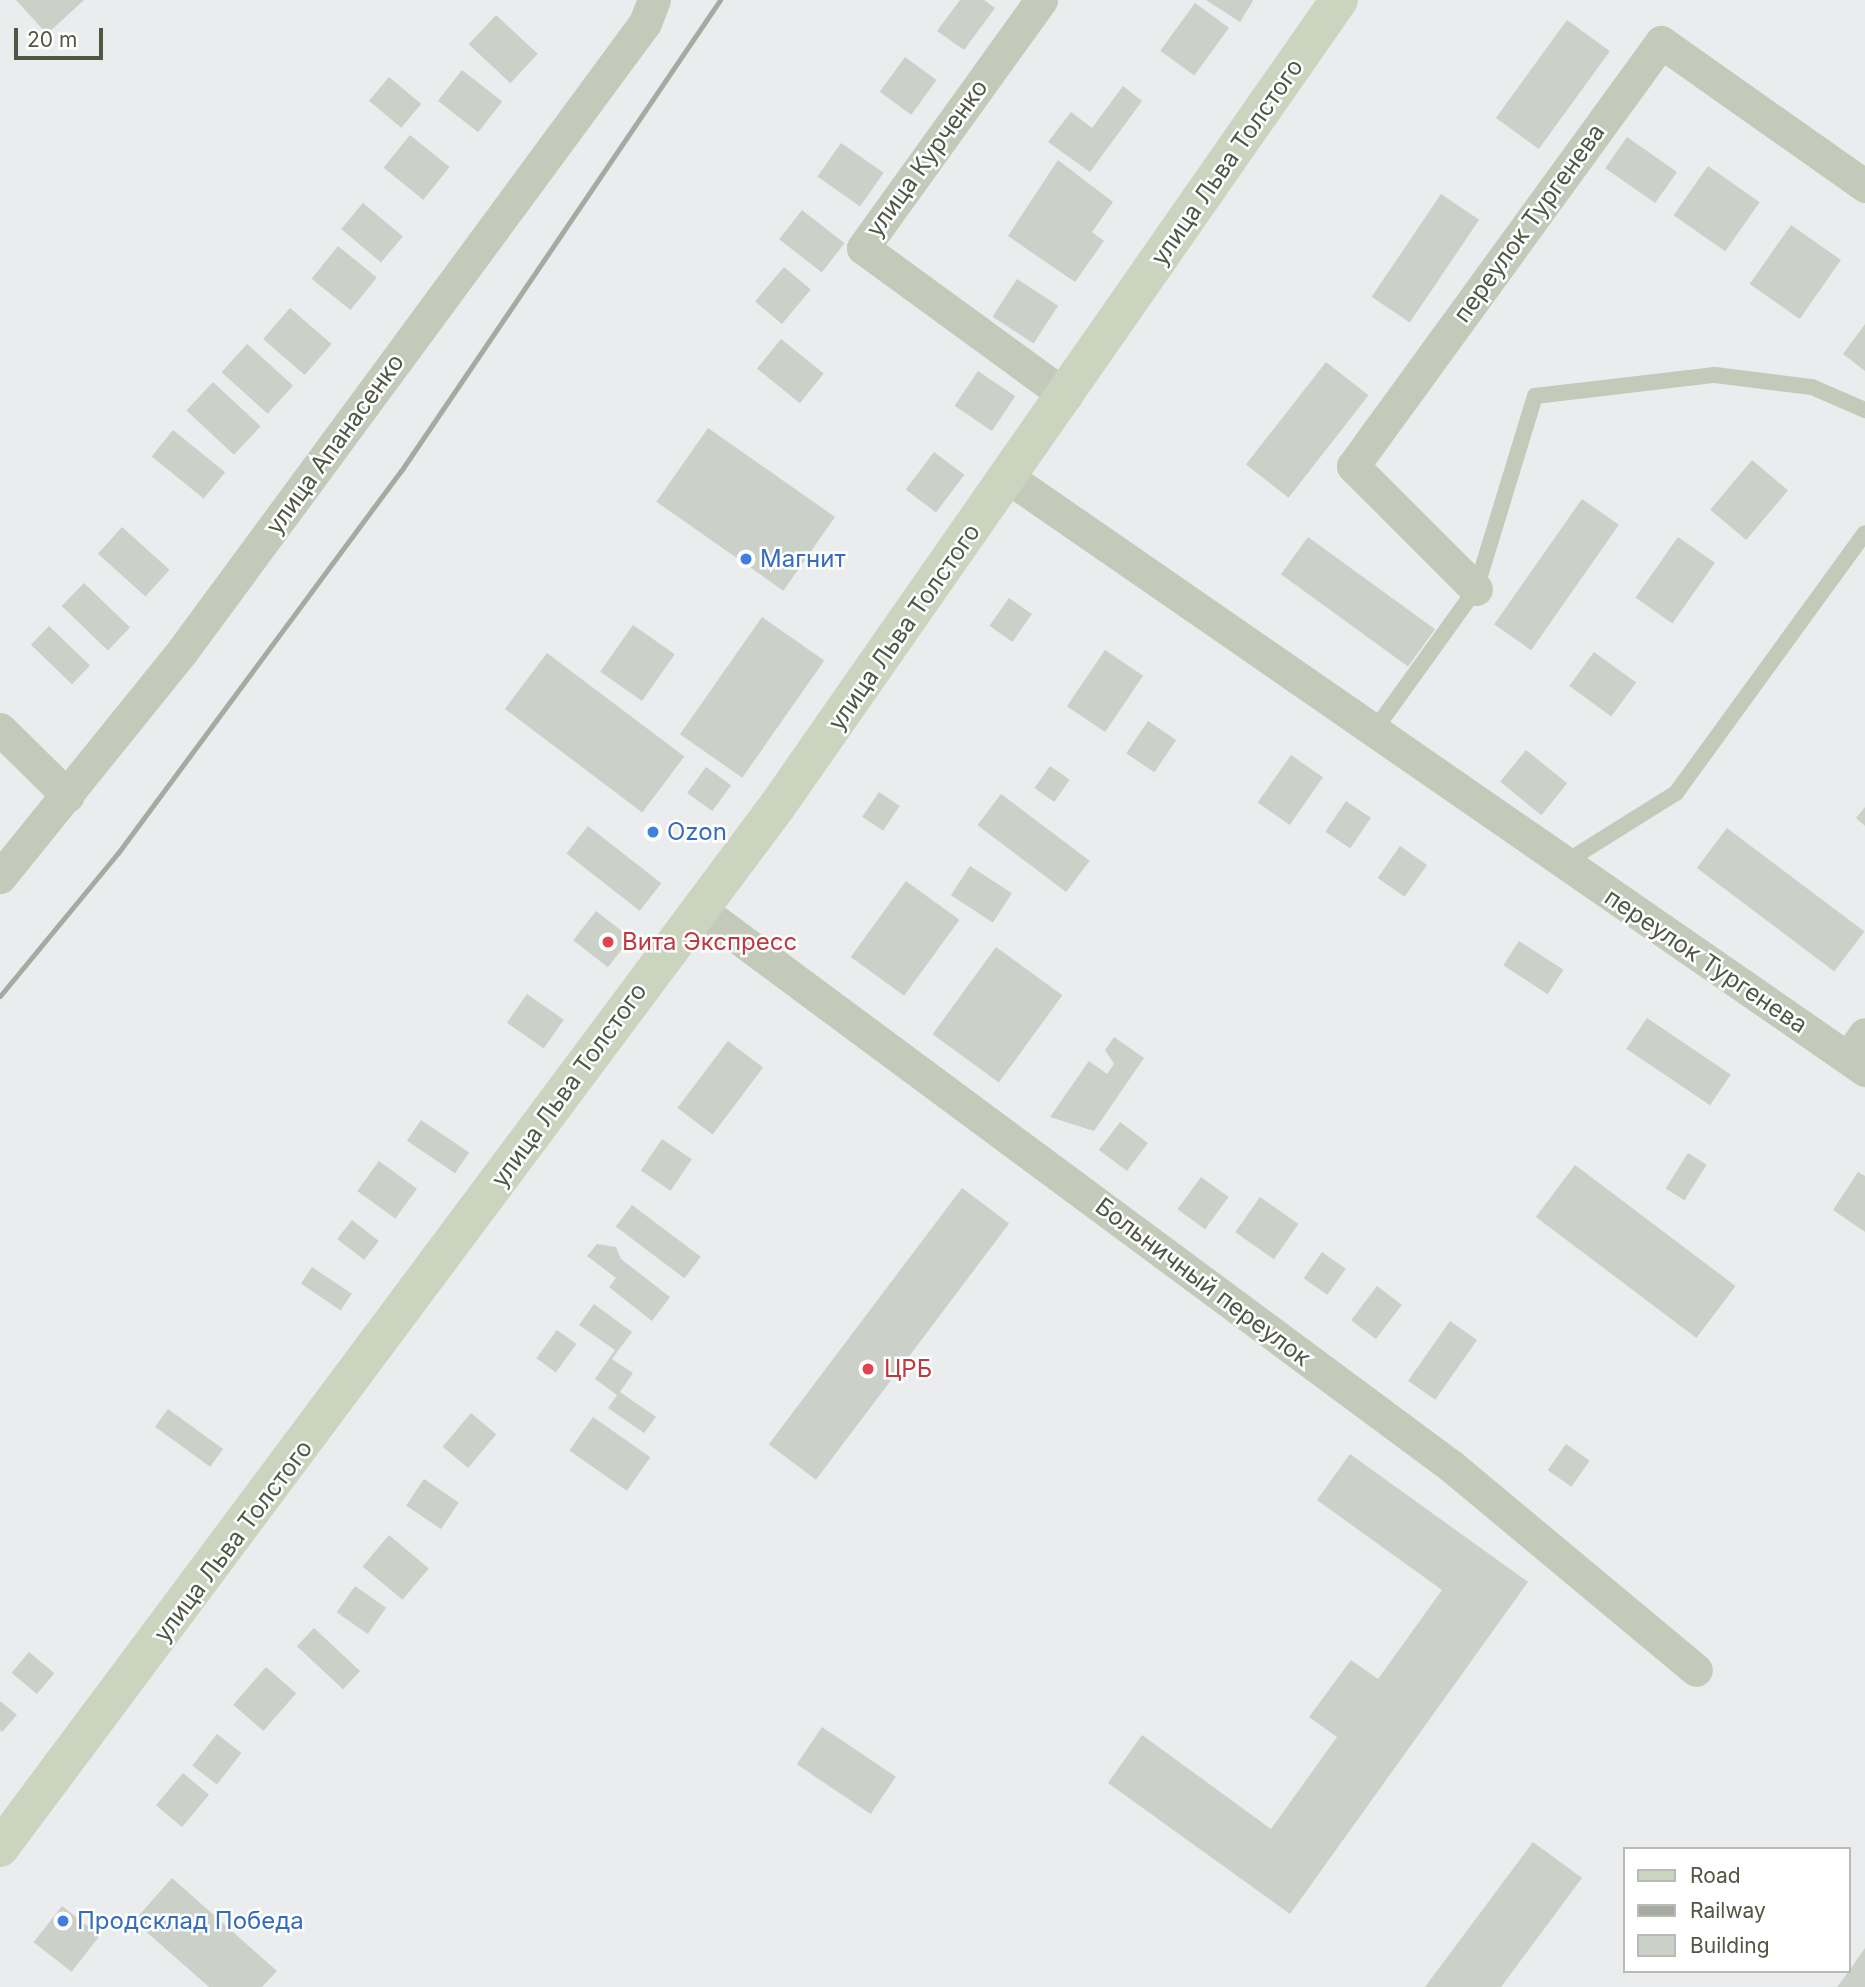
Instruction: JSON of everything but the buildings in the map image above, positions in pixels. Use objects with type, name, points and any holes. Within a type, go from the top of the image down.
[{"type":"main road","name":"улица Льва Толстого","points":[[0,1848],[698,908],[1009,478],[1339,0]]},
{"type":"street","name":"улица Апанасенко","points":[[0,877],[68,796],[638,34],[654,0]]},
{"type":"street","name":"улица Курченко","points":[[1041,0],[863,248],[1066,396]]},
{"type":"street","name":"переулок Тургенева","points":[[1476,589],[1353,466],[1661,42],[1865,186]]},
{"type":"street","name":"переулок Тургенева","points":[[1009,478],[1376,728],[1564,863],[1859,1054]]},
{"type":"street","points":[[0,729],[68,796]]},
{"type":"street","name":"Больничный переулок","points":[[698,908],[1450,1465],[1696,1670]]},
{"type":"lane","points":[[1376,728],[1476,589],[1535,396],[1715,375],[1812,387],[1865,410]]},
{"type":"lane","points":[[1564,863],[1676,793],[1865,533]]},
{"type":"railway","points":[[0,996],[118,853],[401,471],[720,0]]},
{"type":"place","name":"Магнит","points":[[746,559]]},
{"type":"place","name":"Ozon","points":[[653,832]]},
{"type":"place","name":"Вита Экспресс","points":[[608,942]]},
{"type":"place","name":"ЦРБ","points":[[868,1369]]},
{"type":"place","name":"Продсклад Победа","points":[[63,1921]]}]
